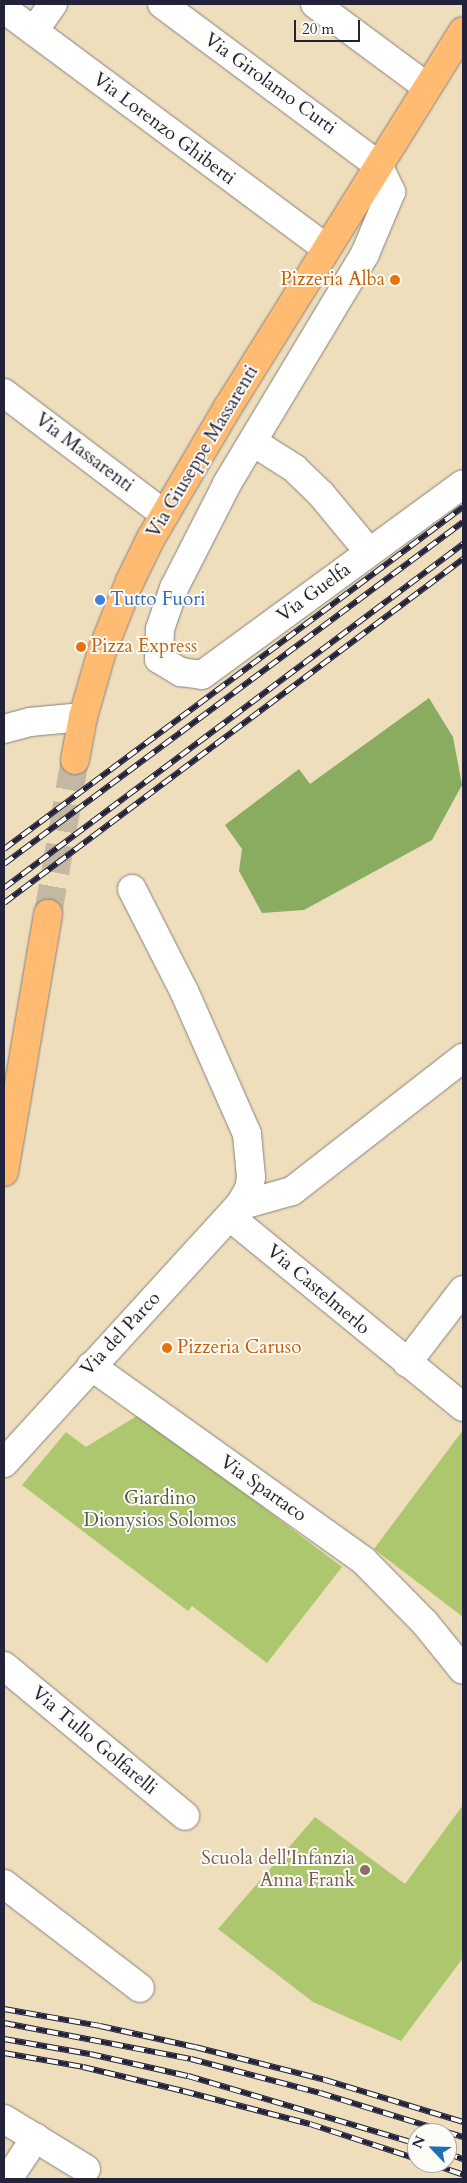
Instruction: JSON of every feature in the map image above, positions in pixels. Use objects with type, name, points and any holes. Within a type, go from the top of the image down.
[{"type":"main road","name":"Via Giuseppe Massarenti","points":[[75,760],[83,717],[102,651],[130,581],[164,514],[326,248],[463,31]]},
{"type":"main road","points":[[4,1172],[48,914]]},
{"type":"street","points":[[34,31],[53,4]]},
{"type":"street","name":"Via Girolamo Curti","points":[[162,4],[378,165]]},
{"type":"street","points":[[315,4],[427,87]]},
{"type":"street","name":"Via Lorenzo Ghiberti","points":[[4,9],[326,248]]},
{"type":"street","name":"Via Giuseppe Massarenti","points":[[159,659],[160,629],[174,588],[228,484],[366,254],[391,192],[378,165]]},
{"type":"street","name":"Via Massarenti","points":[[4,393],[164,514]]},
{"type":"street","points":[[253,442],[294,468],[321,494],[369,552]]},
{"type":"street","name":"Via Guelfa","points":[[159,659],[181,672],[202,675],[463,484]]},
{"type":"street","points":[[4,729],[30,722],[83,717]]},
{"type":"street","name":"Via del Parco","points":[[4,1463],[235,1211],[249,1189],[251,1177],[247,1134],[184,991],[132,889]]},
{"type":"street","points":[[235,1211],[292,1191],[463,1058]]},
{"type":"street","name":"Via Castelmerlo","points":[[235,1211],[407,1363],[463,1407]]},
{"type":"street","points":[[407,1363],[463,1290]]},
{"type":"street","name":"Via Spartaco","points":[[91,1366],[364,1561],[424,1623],[463,1670]]},
{"type":"street","name":"Via Spartaco","points":[[424,1623],[463,1648]]},
{"type":"street","name":"Via Tullo Golfarelli","points":[[4,1666],[185,1816]]},
{"type":"street","points":[[4,1884],[140,1988]]},
{"type":"street","points":[[4,2118],[86,2169]]},
{"type":"street","points":[[8,2179],[36,2137]]},
{"type":"green space","points":[[429,698],[453,737],[462,785],[432,840],[304,910],[262,913],[239,871],[242,849],[225,825],[299,769],[310,784]]},
{"type":"green space","name":"Giardino Dionysios Solomos","points":[[140,1414],[342,1567],[267,1663],[192,1606],[188,1611],[22,1485],[66,1432],[86,1447]]},
{"type":"green space","points":[[463,1430],[463,1617],[374,1549]]},
{"type":"green space","points":[[463,1805],[463,1958],[401,2041],[313,2002],[218,1929],[315,1817],[405,1884]]},
{"type":"tunnel","points":[[48,914],[75,760]]},
{"type":"railway","points":[[4,849],[463,507]]},
{"type":"railway","points":[[4,864],[463,522]]},
{"type":"railway","points":[[4,888],[463,544]]},
{"type":"railway","points":[[4,903],[463,559]]},
{"type":"railway","points":[[4,2009],[100,2026],[195,2047],[325,2080],[463,2122]]},
{"type":"railway","points":[[4,2023],[191,2059],[320,2093],[463,2137]]},
{"type":"railway","points":[[4,2039],[90,2054],[188,2076],[407,2141]]},
{"type":"railway","points":[[4,2053],[83,2067],[183,2091],[310,2124],[407,2156]]},
{"type":"railway","points":[[457,2157],[463,2159]]},
{"type":"railway","points":[[457,2173],[463,2175]]},
{"type":"place","name":"Pizzeria Alba","points":[[395,280]]},
{"type":"place","name":"Tutto Fuori","points":[[100,600]]},
{"type":"place","name":"Pizza Express","points":[[81,647]]},
{"type":"place","name":"Pizzeria Caruso","points":[[167,1348]]},
{"type":"place","name":"Scuola dell'Infanzia Anna Frank","points":[[365,1870]]}]
